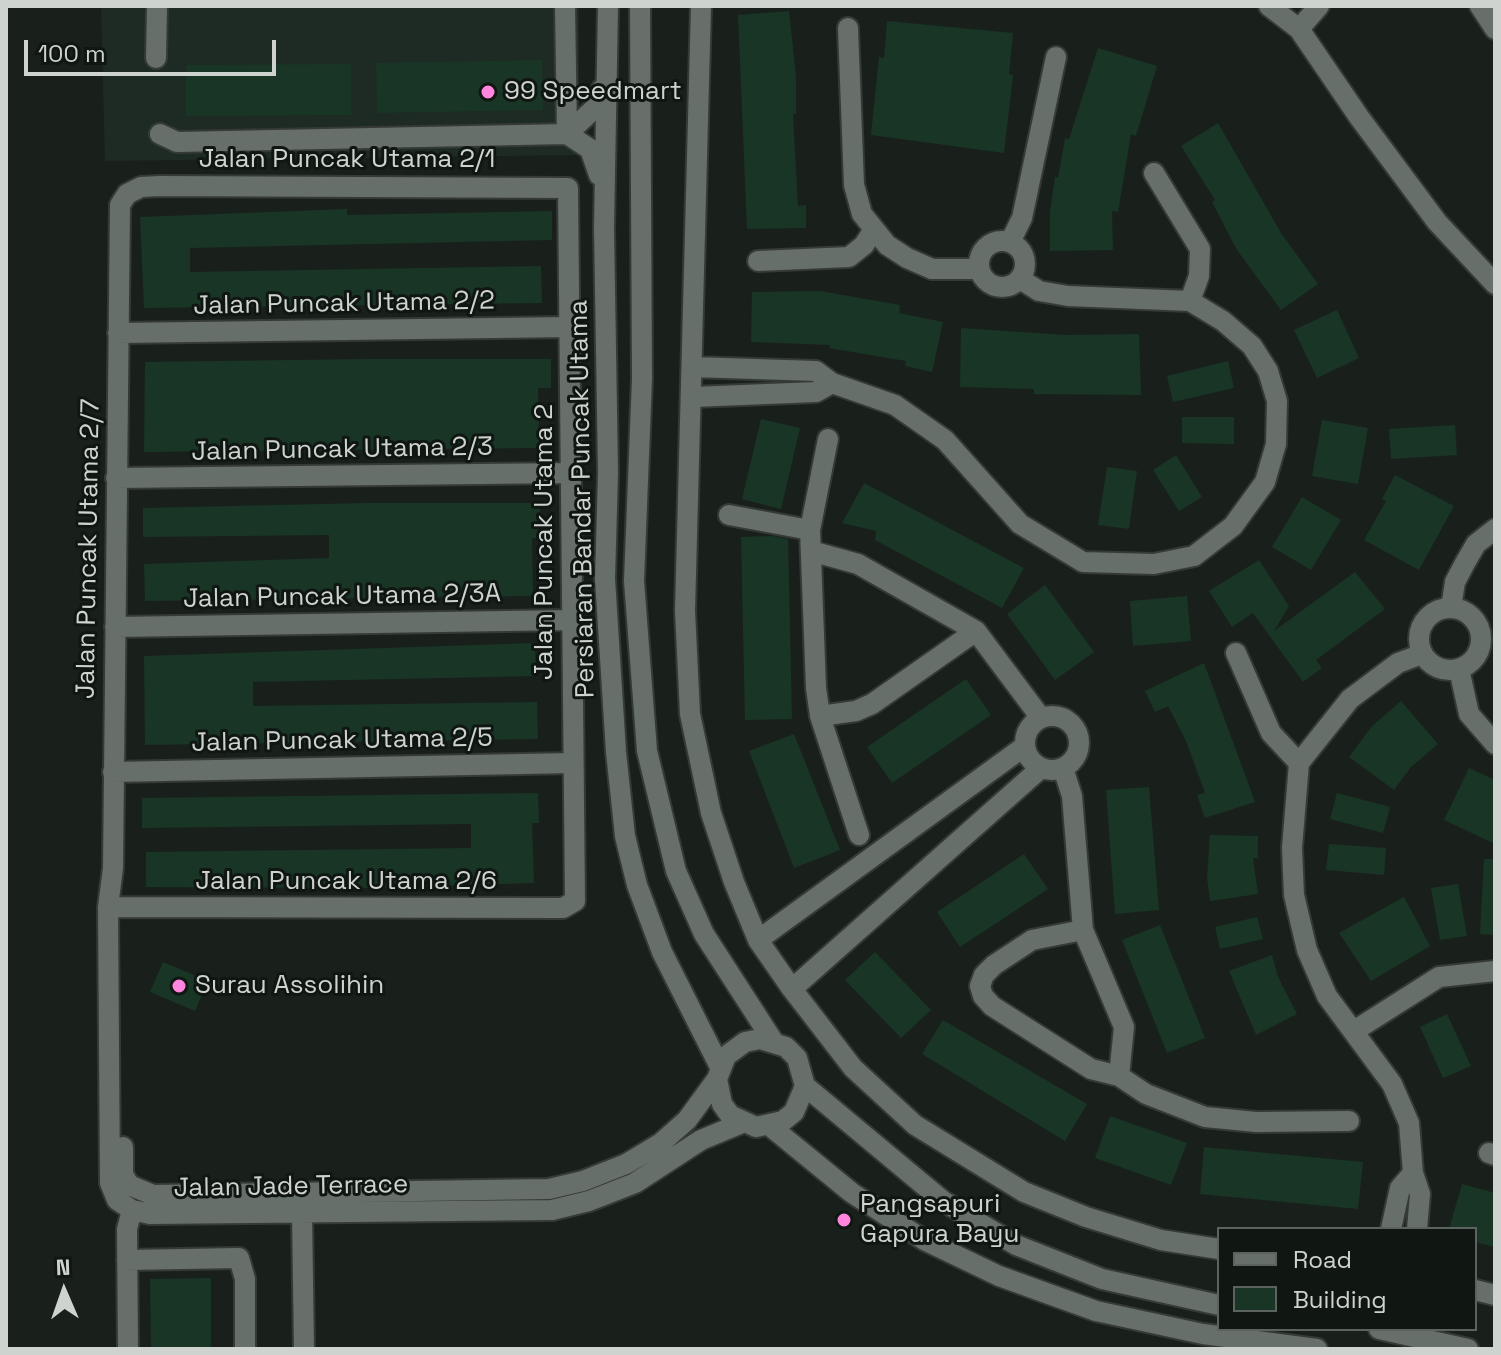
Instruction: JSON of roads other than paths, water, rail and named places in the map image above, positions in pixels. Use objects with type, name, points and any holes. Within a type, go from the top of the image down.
[{"type":"street","points":[[156,58],[157,6]]},
{"type":"street","points":[[565,6],[567,134]]},
{"type":"street","name":"Persiaran Bandar Puncak Utama","points":[[608,6],[604,228],[608,473],[605,579],[610,679],[625,836],[637,885],[662,952],[718,1073]]},
{"type":"street","name":"Persiaran Bandar Puncak Utama","points":[[640,6],[642,379],[634,581],[647,751],[676,871],[704,934],[773,1041]]},
{"type":"street","points":[[701,6],[685,611],[690,714],[711,813],[758,940],[853,1068],[915,1125],[1024,1192],[1086,1217],[1161,1240],[1217,1249]]},
{"type":"street","points":[[1269,6],[1299,29],[1437,222],[1495,284]]},
{"type":"street","points":[[1299,29],[1319,6]]},
{"type":"street","points":[[1480,6],[1495,29]]},
{"type":"street","points":[[848,28],[854,185],[862,214],[887,245],[932,269],[979,269]]},
{"type":"street","points":[[567,134],[598,105],[608,56]]},
{"type":"street","points":[[1010,242],[1022,218],[1056,57]]},
{"type":"street","points":[[160,134],[177,142],[567,134],[590,149],[599,167],[604,228]]},
{"type":"street","points":[[1154,173],[1189,225],[1200,249],[1199,276],[1190,301]]},
{"type":"street","name":"Jalan Puncak Utama 2/1","points":[[127,194],[141,187],[160,186],[568,188]]},
{"type":"street","name":"Jalan Puncak Utama 2","points":[[568,188],[576,896]]},
{"type":"street","name":"Jalan Puncak Utama 2/7","points":[[114,907],[119,218],[127,194]]},
{"type":"street","points":[[758,261],[849,257],[864,245],[873,231]]},
{"type":"street","points":[[994,242],[1010,242],[1025,258],[1020,279],[1000,287],[987,281],[979,269],[982,253],[987,246],[994,242]]},
{"type":"street","points":[[693,367],[816,371],[832,383],[895,405],[945,440],[1020,524],[1083,562],[1154,564],[1194,556],[1233,526],[1265,482],[1276,444],[1277,401],[1268,371],[1252,346],[1223,321],[1190,301],[1068,296],[1039,291],[1020,279]]},
{"type":"street","name":"Jalan Puncak Utama 2/2","points":[[118,333],[570,327]]},
{"type":"street","points":[[693,397],[816,392],[832,383]]},
{"type":"street","points":[[828,439],[810,530],[816,688],[820,716],[859,835]]},
{"type":"street","name":"Jalan Puncak Utama 2/3","points":[[116,478],[570,473]]},
{"type":"street","points":[[729,515],[810,530]]},
{"type":"street","points":[[1451,608],[1455,582],[1465,563],[1476,544],[1495,529]]},
{"type":"street","points":[[811,551],[858,564],[976,631],[1041,718]]},
{"type":"street","points":[[1451,608],[1473,618],[1487,630],[1478,653],[1459,669],[1445,670],[1432,664],[1422,654],[1418,641],[1420,628],[1427,617],[1451,608]]},
{"type":"street","name":"Jalan Puncak Utama 2/3A","points":[[115,627],[571,620]]},
{"type":"street","points":[[820,716],[856,711],[872,704],[976,631]]},
{"type":"street","points":[[1236,653],[1271,733],[1299,763]]},
{"type":"street","points":[[1417,1227],[1420,1194],[1413,1173],[1409,1123],[1392,1084],[1327,996],[1307,950],[1294,895],[1292,848],[1299,763],[1350,699],[1398,663],[1422,654]]},
{"type":"street","points":[[1459,669],[1469,714],[1495,744]]},
{"type":"street","points":[[1041,718],[1066,719],[1077,732],[1079,748],[1063,768],[1041,768],[1033,762],[1025,746],[1028,729],[1041,718]]},
{"type":"street","points":[[758,940],[1025,746]]},
{"type":"street","name":"Jalan Puncak Utama 2/5","points":[[113,772],[573,763]]},
{"type":"street","points":[[792,989],[1041,768]]},
{"type":"street","points":[[1063,768],[1072,796],[1083,930],[1124,1027],[1119,1076]]},
{"type":"street","name":"Jalan Puncak Utama 2/6","points":[[114,907],[563,908],[571,907],[576,896]]},
{"type":"street","points":[[114,907],[110,1183],[117,1200],[132,1210],[127,1260],[128,1349]]},
{"type":"street","name":"Jalan Jade Terrace","points":[[114,907],[123,1174],[129,1185],[153,1195],[549,1189],[583,1181],[626,1164],[661,1143],[687,1120],[718,1073]]},
{"type":"street","points":[[1083,930],[1032,940],[994,965],[984,975],[980,986],[983,996],[992,1006],[1091,1069],[1119,1076],[1146,1094],[1205,1117],[1256,1122],[1349,1121]]},
{"type":"street","points":[[1354,1031],[1439,977],[1495,971]]},
{"type":"street","points":[[1217,1305],[1102,1279],[1016,1245],[943,1201],[805,1086],[797,1058],[773,1041],[745,1042],[734,1048],[718,1073],[722,1104],[742,1123],[770,1126],[876,1209],[924,1240],[999,1276],[1096,1311],[1203,1334],[1317,1349]]},
{"type":"street","points":[[770,1126],[794,1112],[805,1086]]},
{"type":"street","name":"Jalan Jade Terrace","points":[[132,1210],[150,1214],[552,1210],[589,1201],[635,1183],[701,1140],[742,1123]]},
{"type":"street","points":[[1391,1227],[1400,1188],[1413,1173]]},
{"type":"street","points":[[302,1213],[329,1192]]},
{"type":"street","points":[[280,1193],[297,1204],[302,1213],[304,1349]]},
{"type":"street","points":[[127,1260],[239,1258],[245,1279],[245,1349]]},
{"type":"street","points":[[1388,1331],[1468,1349]]},
{"type":"place","name":"99 Speedmart","points":[[488,92]]},
{"type":"place","name":"Surau Assolihin","points":[[179,986]]},
{"type":"place","name":"Pangsapuri Gapura Bayu","points":[[844,1220]]}]
